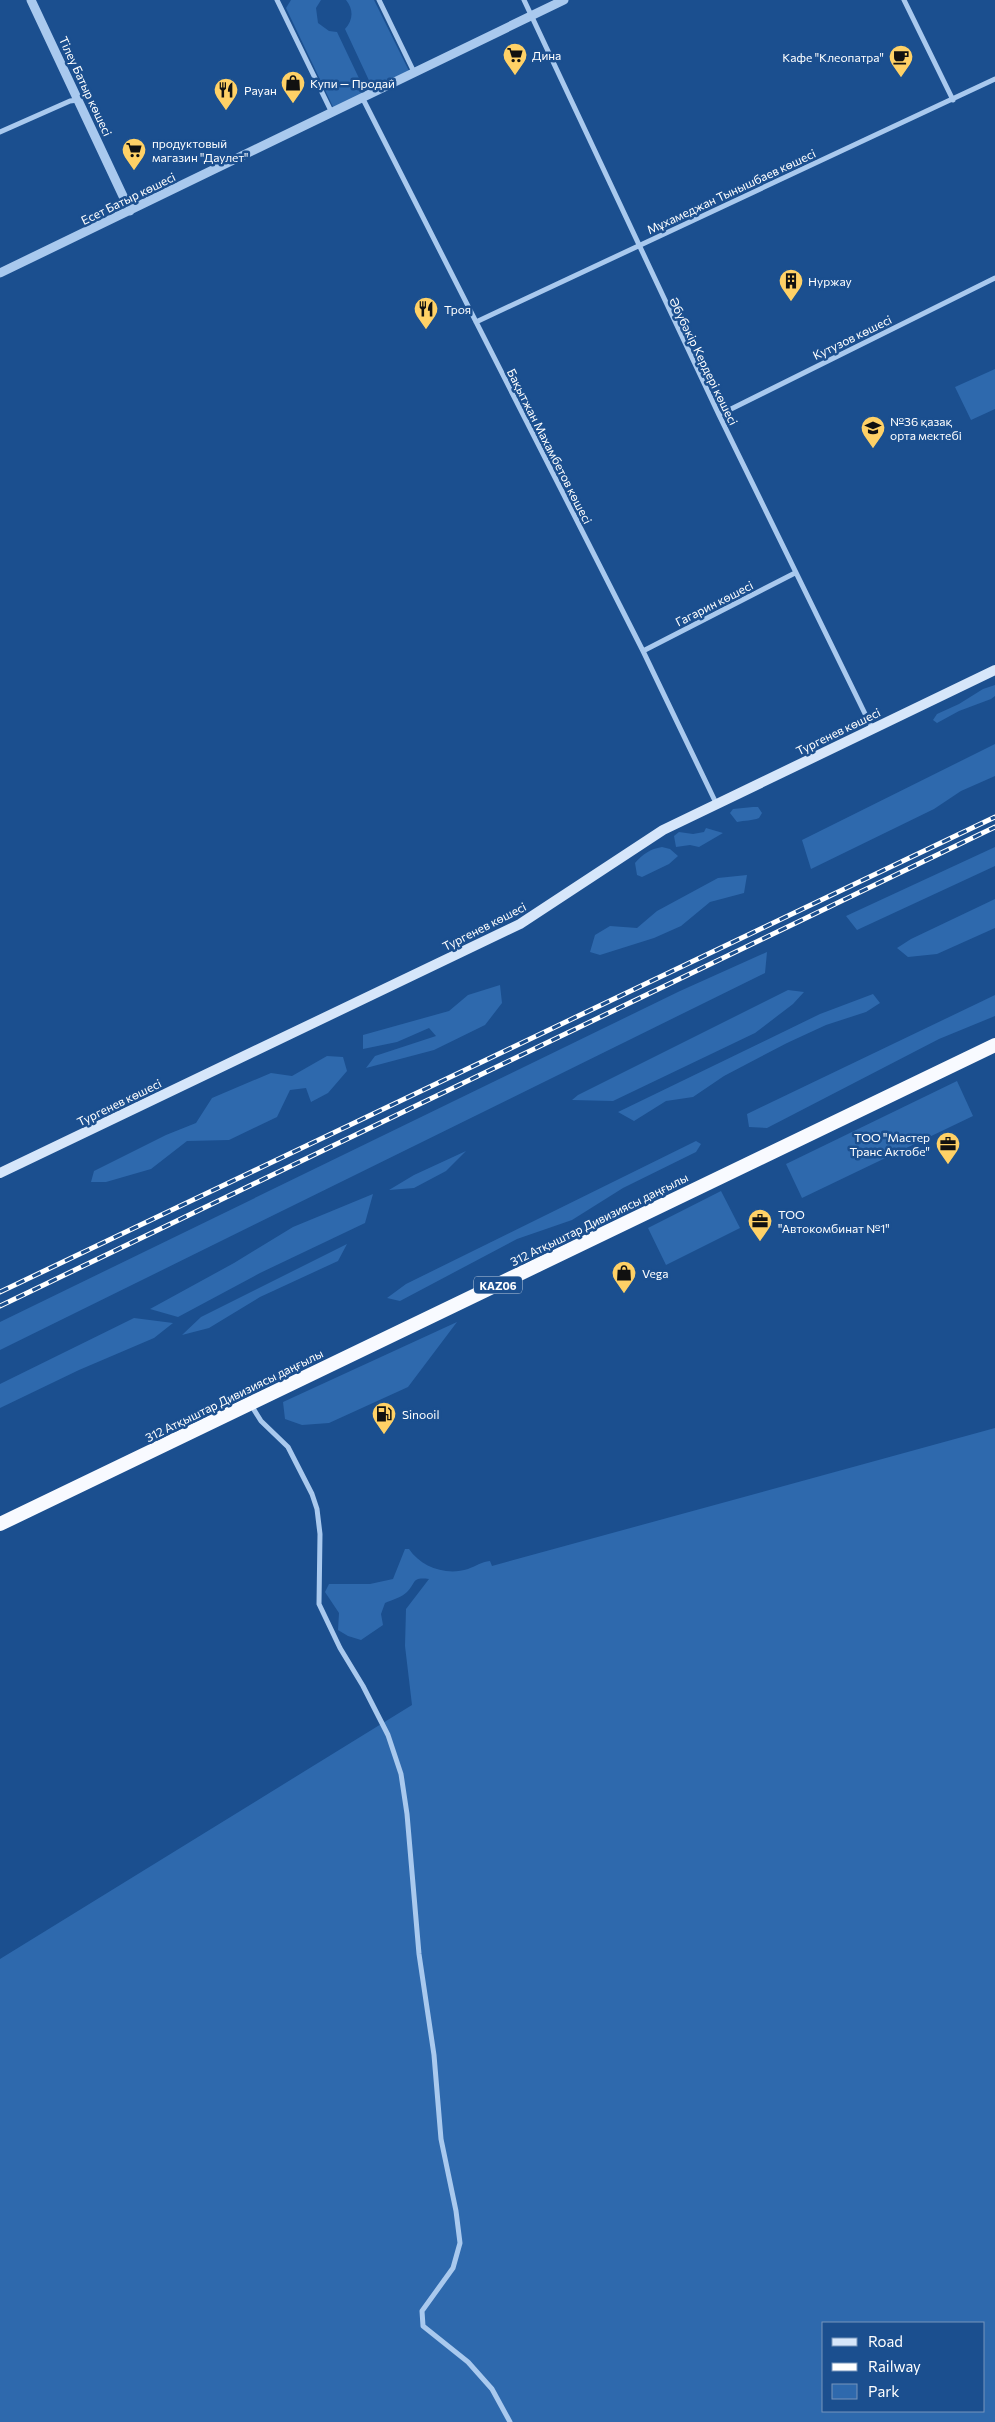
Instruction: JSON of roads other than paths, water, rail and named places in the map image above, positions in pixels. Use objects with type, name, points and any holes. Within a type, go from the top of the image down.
[{"type":"highway","name":"312 Атқыштар Дивизиясы даңғылы","points":[[0,1524],[995,1045]]},
{"type":"main road","name":"Тургенев көшесі","points":[[0,1173],[520,924],[663,830],[995,670]]},
{"type":"street","name":"Тілеу Батыр көшесі","points":[[31,0],[130,211]]},
{"type":"street","points":[[277,0],[332,113]]},
{"type":"street","points":[[379,0],[414,72]]},
{"type":"street","name":"Әбубәкір Кердері көшесі","points":[[524,0],[718,415],[872,728]]},
{"type":"street","name":"Есет Батыр көшесі","points":[[0,273],[564,0]]},
{"type":"street","points":[[904,0],[953,100]]},
{"type":"street","name":"Мұхамеджан Тынышбаев көшесі","points":[[476,322],[995,79]]},
{"type":"street","name":"Бақытжан Махамбетов көшесі","points":[[363,98],[643,651],[716,803]]},
{"type":"street","points":[[0,132],[70,101],[78,100]]},
{"type":"street","name":"Кутузов көшесі","points":[[718,415],[995,278]]},
{"type":"street","name":"Гагарин көшесі","points":[[643,651],[795,573]]},
{"type":"street","points":[[250,1404],[261,1421],[288,1447],[312,1494],[317,1509],[320,1534],[319,1604],[340,1648],[388,1735],[401,1774],[410,1843],[419,1954],[434,2055],[441,2139],[456,2211],[460,2243],[453,2268],[422,2311],[423,2326],[468,2362],[492,2389],[510,2422]]},
{"type":"railway","points":[[0,1292],[995,817]]},
{"type":"railway","points":[[0,1306],[995,827]]},
{"type":"place","name":"Дина","points":[[515,76]]},
{"type":"place","name":"Кафе \"Клеопатра\"","points":[[901,78]]},
{"type":"place","name":"Купи — Продай","points":[[293,104]]},
{"type":"place","name":"Рауан","points":[[226,111]]},
{"type":"place","name":"продуктовый магазин \"Даулет\"","points":[[134,171]]},
{"type":"place","name":"Нуржау","points":[[791,302]]},
{"type":"place","name":"Троя","points":[[426,330]]},
{"type":"place","name":"№36 қазақ орта мектебі","points":[[873,449]]},
{"type":"place","name":"ТОО \"Мастер Транс Актобе\"","points":[[948,1165]]},
{"type":"place","name":"ТОО \"Автокомбинат №1\"","points":[[760,1242]]},
{"type":"place","name":"Vega","points":[[624,1294]]},
{"type":"place","name":"Sinooil","points":[[384,1435]]}]
